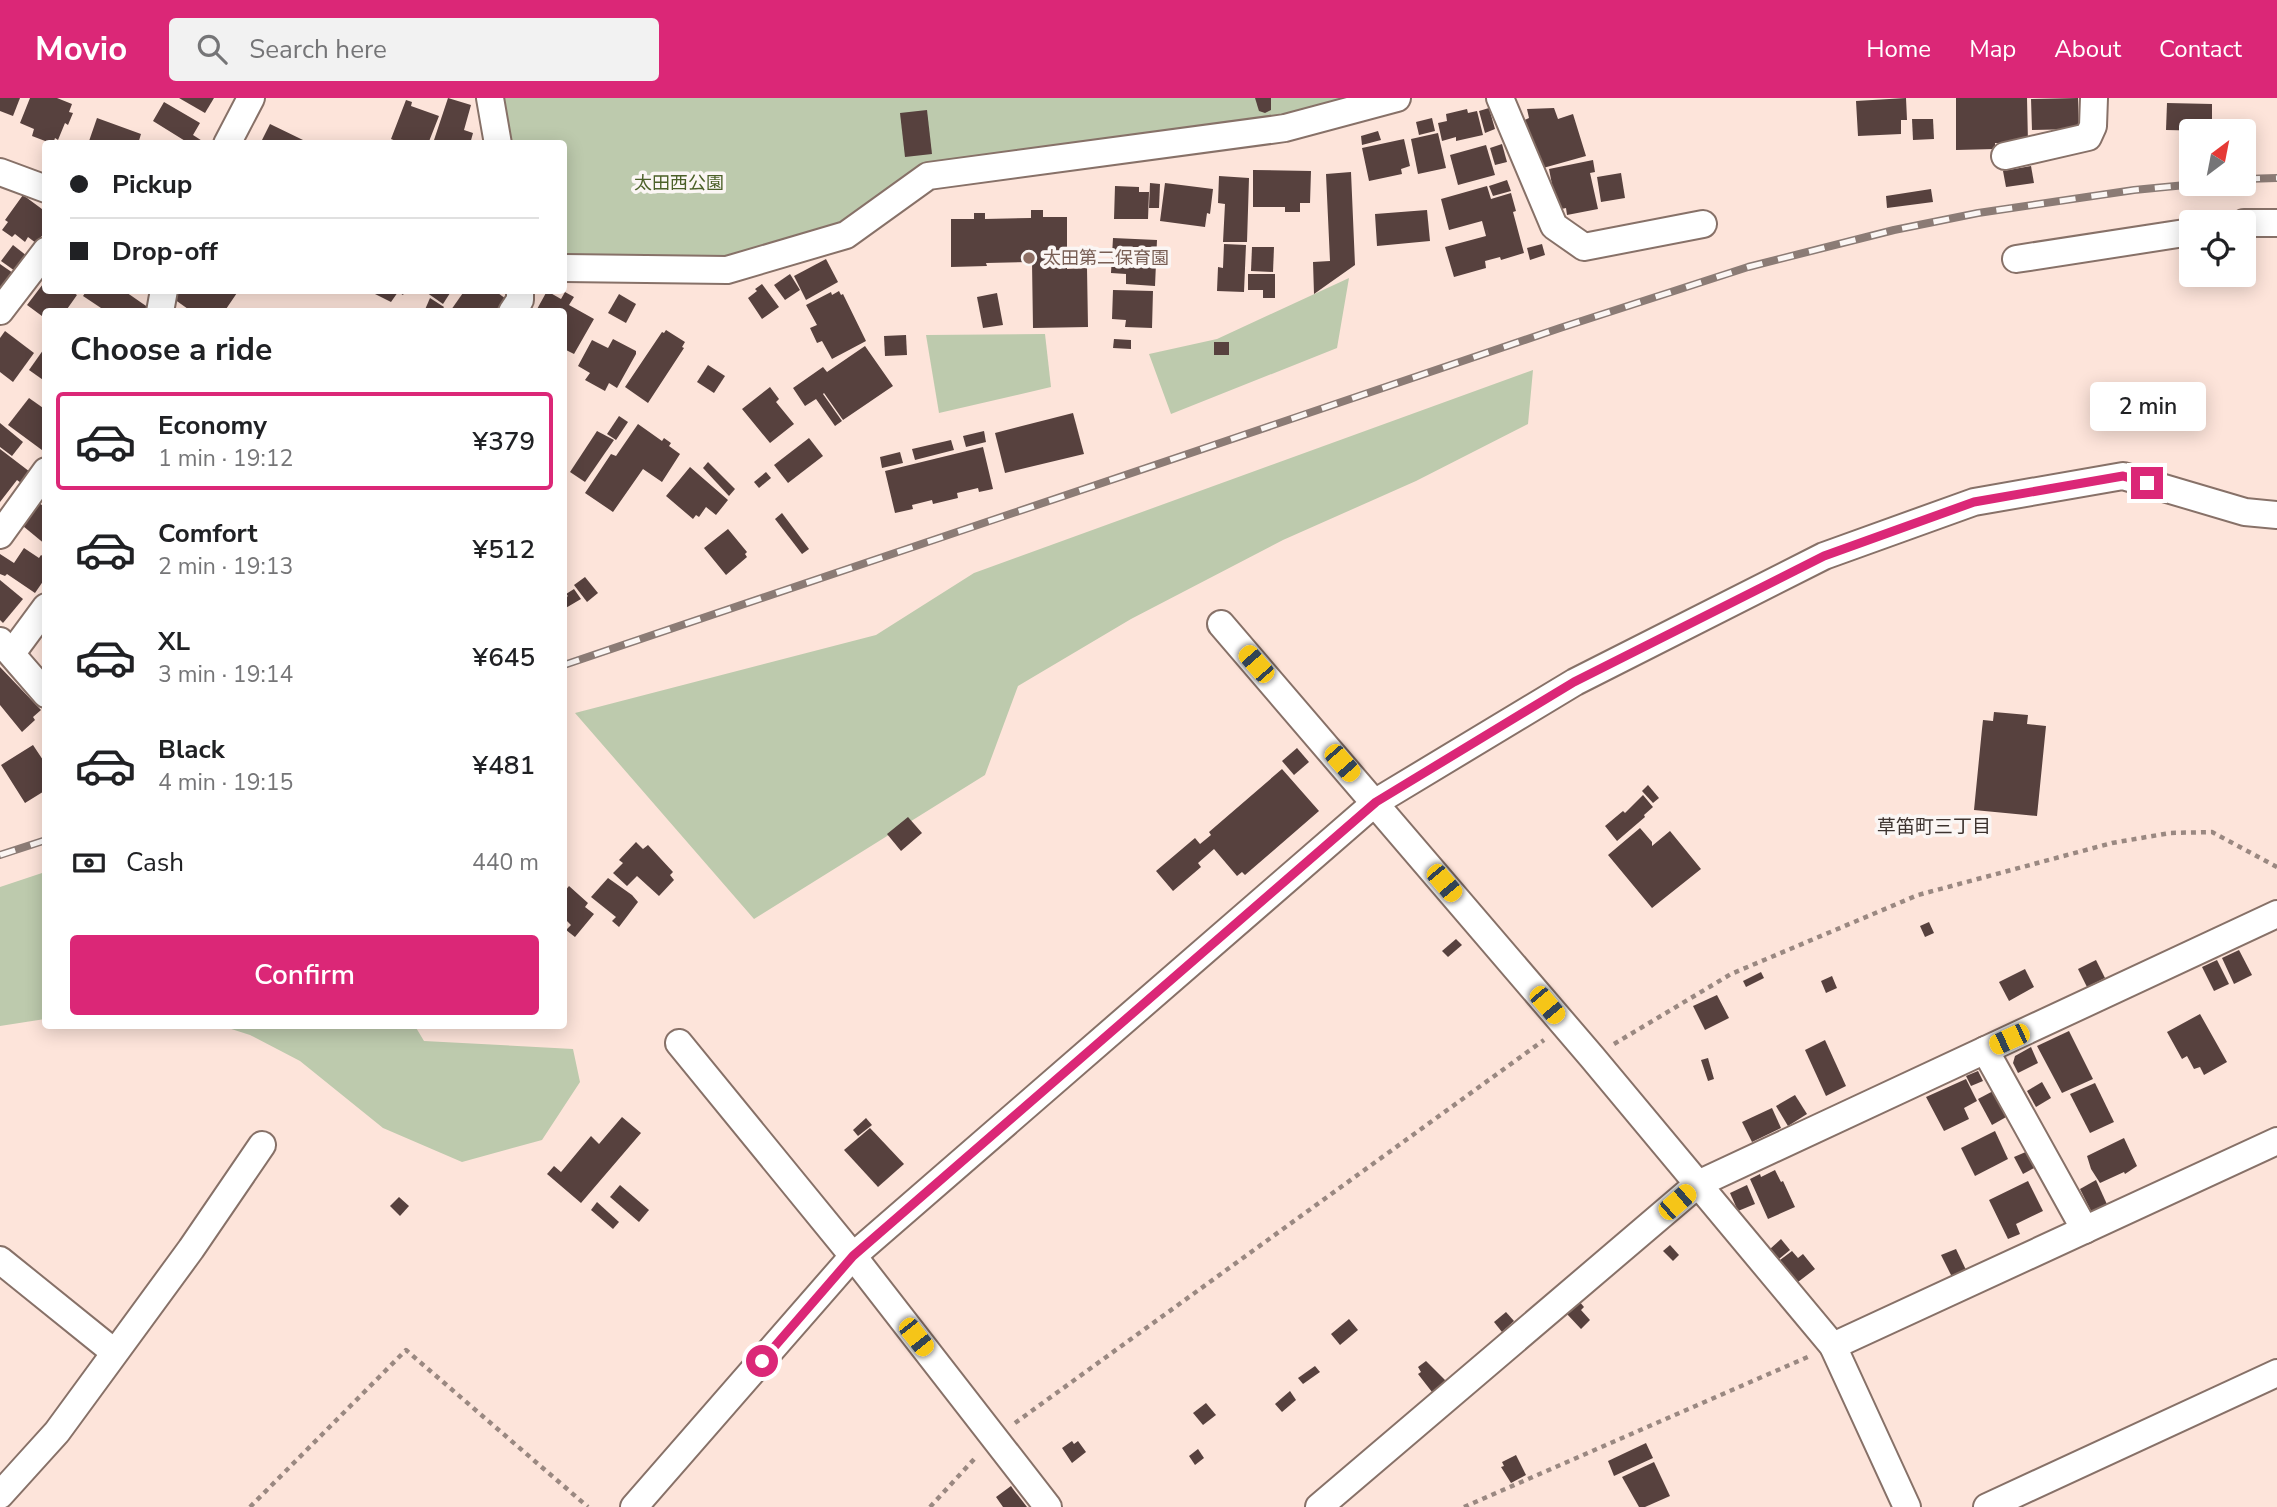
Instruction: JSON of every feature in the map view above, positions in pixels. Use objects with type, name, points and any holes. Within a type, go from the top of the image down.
[{"type":"street","points":[[229,140],[251,98]]},
{"type":"street","points":[[490,98],[497,140]]},
{"type":"street","points":[[567,268],[727,270],[846,235],[929,176],[1285,128],[1397,98]]},
{"type":"street","points":[[1500,98],[1554,226],[1584,247],[1703,224]]},
{"type":"street","points":[[2005,156],[2088,137],[2093,127],[2094,98]]},
{"type":"street","points":[[0,172],[42,188]]},
{"type":"street","points":[[2256,223],[2277,223]]},
{"type":"street","points":[[2016,258],[2179,234]]},
{"type":"street","points":[[0,311],[42,256]]},
{"type":"street","points":[[634,1507],[853,1256],[1376,802],[1574,682],[1824,556],[1974,502],[2123,476],[2245,512],[2277,514]]},
{"type":"street","points":[[0,535],[42,477]]},
{"type":"street","points":[[42,611],[6,647],[42,689]]},
{"type":"street","points":[[1221,624],[1376,802],[1833,1346],[1907,1507]]},
{"type":"street","points":[[1319,1507],[1698,1184],[2277,914]]},
{"type":"street","points":[[679,1043],[853,1256],[1048,1507]]},
{"type":"street","points":[[1984,1050],[2085,1230]]},
{"type":"street","points":[[1833,1346],[2277,1141]]},
{"type":"street","points":[[0,1495],[57,1432],[191,1249],[262,1144]]},
{"type":"street","points":[[0,1261],[114,1352]]},
{"type":"street","points":[[1987,1507],[2277,1373]]},
{"type":"path","points":[[1592,1057],[1731,974],[1918,895],[2112,843],[2170,833],[2212,832],[2277,867]]},
{"type":"path","points":[[930,1507],[994,1438],[1564,1025]]},
{"type":"path","points":[[1464,1507],[1833,1346]]},
{"type":"path","points":[[250,1507],[406,1350],[588,1507]]},
{"type":"green space","name":"太田西公園","points":[[490,98],[1397,98],[929,176],[846,235],[727,270],[567,268],[567,140],[497,140]]},
{"type":"green space","points":[[1349,278],[1337,348],[1171,414],[1149,354],[1217,339]]},
{"type":"green space","points":[[1045,334],[1051,387],[939,413],[926,335]]},
{"type":"green space","points":[[1533,370],[1528,424],[1416,481],[1283,540],[1131,619],[1018,686],[985,775],[754,919],[575,713],[876,635],[974,573]]},
{"type":"green space","points":[[42,873],[42,1019],[0,1026],[0,887]]},
{"type":"green space","points":[[231,1029],[417,1029],[424,1041],[573,1049],[580,1082],[542,1140],[462,1162],[383,1128],[300,1061],[250,1035]]},
{"type":"building","points":[[0,98],[20,98],[13,116],[0,111]]},
{"type":"building","points":[[30,98],[57,98],[72,104],[69,112],[73,113],[68,125],[65,123],[58,140],[42,140],[32,136],[34,129],[20,123]]},
{"type":"building","points":[[179,98],[214,98],[205,113]]},
{"type":"building","points":[[448,98],[471,105],[464,130],[473,133],[471,140],[434,140]]},
{"type":"building","points":[[1255,98],[1271,98],[1271,110],[1265,113],[1259,111]]},
{"type":"building","points":[[1906,98],[1907,120],[1901,120],[1901,134],[1858,136],[1856,101]]},
{"type":"building","points":[[1956,98],[2027,98],[2028,143],[1995,143],[1995,149],[1956,150]]},
{"type":"building","points":[[2078,98],[2079,129],[2032,130],[2031,99]]},
{"type":"building","points":[[406,100],[412,102],[411,106],[439,116],[430,140],[391,139]]},
{"type":"building","points":[[164,102],[200,123],[193,135],[201,140],[184,140],[153,121]]},
{"type":"building","points":[[2167,103],[2212,104],[2212,119],[2179,119],[2179,130],[2166,130]]},
{"type":"building","points":[[1489,108],[1495,129],[1485,133],[1479,111]]},
{"type":"building","points":[[1554,108],[1558,119],[1573,114],[1586,156],[1536,170],[1522,121],[1529,118],[1527,109]]},
{"type":"building","points":[[1467,109],[1468,113],[1477,111],[1483,135],[1442,141],[1438,123],[1447,121],[1446,114]]},
{"type":"building","points":[[927,110],[932,154],[905,157],[900,113]]},
{"type":"building","points":[[97,118],[141,134],[139,140],[89,140]]},
{"type":"building","points":[[1432,118],[1435,131],[1419,135],[1416,122]]},
{"type":"building","points":[[1912,119],[1933,119],[1934,139],[1913,140]]},
{"type":"building","points":[[270,124],[303,140],[262,140]]},
{"type":"building","points":[[1378,131],[1381,140],[1362,145],[1361,136]]},
{"type":"building","points":[[1438,133],[1446,168],[1418,174],[1411,139]]},
{"type":"building","points":[[1404,139],[1410,166],[1401,169],[1402,174],[1369,181],[1362,148]]},
{"type":"building","points":[[1502,144],[1507,162],[1495,165],[1490,148]]},
{"type":"building","points":[[1486,145],[1495,175],[1458,185],[1450,155]]},
{"type":"building","points":[[1593,160],[1595,172],[1590,173],[1598,209],[1567,215],[1566,208],[1557,210],[1549,169]]},
{"type":"building","points":[[2031,166],[2034,183],[2006,187],[2003,171]]},
{"type":"building","points":[[1253,170],[1311,171],[1310,203],[1300,203],[1300,212],[1285,212],[1285,207],[1253,207]]},
{"type":"building","points":[[1351,172],[1355,265],[1314,294],[1313,262],[1330,261],[1326,174]]},
{"type":"building","points":[[1621,173],[1625,198],[1601,202],[1597,177]]},
{"type":"building","points":[[1219,176],[1249,178],[1247,242],[1223,242],[1225,204],[1218,203]]},
{"type":"building","points":[[1507,180],[1511,191],[1493,196],[1489,186]]},
{"type":"building","points":[[1150,183],[1160,184],[1159,208],[1149,208]]},
{"type":"building","points":[[1165,183],[1213,189],[1210,214],[1207,213],[1205,227],[1160,221]]},
{"type":"building","points":[[1115,186],[1139,187],[1139,192],[1149,192],[1148,219],[1114,219]]},
{"type":"building","points":[[1487,186],[1491,199],[1511,193],[1524,253],[1501,260],[1500,257],[1485,261],[1486,268],[1454,277],[1445,247],[1486,236],[1482,221],[1449,230],[1441,199]]},
{"type":"building","points":[[1931,189],[1933,202],[1887,208],[1886,196]]},
{"type":"building","points":[[23,195],[42,209],[42,236],[36,243],[28,237],[25,242],[15,234],[12,237],[2,230],[8,222],[5,220]]},
{"type":"building","points":[[1031,210],[1043,210],[1043,217],[1067,217],[1067,269],[1087,268],[1088,327],[1033,328],[1032,262],[951,267],[951,219],[974,219],[974,213],[985,213],[985,219],[1031,218]]},
{"type":"building","points":[[1427,210],[1430,241],[1377,246],[1375,214]]},
{"type":"building","points":[[1113,238],[1157,240],[1155,286],[1126,284],[1126,274],[1111,273]]},
{"type":"building","points":[[1224,244],[1246,245],[1244,292],[1217,291],[1218,267],[1223,268]]},
{"type":"building","points":[[1542,244],[1545,255],[1530,260],[1527,248]]},
{"type":"building","points":[[13,245],[27,256],[15,271],[1,261]]},
{"type":"building","points":[[1252,247],[1274,247],[1273,272],[1251,271]]},
{"type":"building","points":[[826,259],[838,282],[806,300],[794,276]]},
{"type":"building","points":[[0,264],[13,273],[0,290]]},
{"type":"building","points":[[790,274],[800,290],[785,300],[774,285]]},
{"type":"building","points":[[1248,274],[1275,274],[1275,298],[1263,298],[1263,290],[1248,290]]},
{"type":"building","points":[[762,284],[779,307],[762,319],[748,298]]},
{"type":"building","points":[[42,285],[42,294],[77,295],[68,308],[42,308],[42,316],[27,305]]},
{"type":"building","points":[[1113,290],[1153,291],[1152,328],[1125,327],[1126,320],[1112,319]]},
{"type":"building","points":[[839,291],[866,341],[832,359],[822,341],[817,343],[810,328],[817,325],[806,305],[831,292],[832,295]]},
{"type":"building","points":[[567,293],[574,297],[569,305],[594,319],[574,354],[567,350],[567,308],[538,308],[545,294],[561,299]]},
{"type":"building","points":[[997,293],[1003,325],[983,328],[977,297]]},
{"type":"building","points":[[129,294],[149,308],[101,308],[83,296]]},
{"type":"building","points":[[177,294],[236,294],[227,308],[187,308],[174,299]]},
{"type":"building","points":[[375,294],[397,294],[391,302]]},
{"type":"building","points":[[429,294],[449,294],[443,304]]},
{"type":"building","points":[[462,294],[499,294],[506,299],[499,308],[452,308]]},
{"type":"building","points":[[619,294],[636,304],[626,323],[608,313]]},
{"type":"building","points":[[430,298],[444,307],[443,308],[426,308]]},
{"type":"building","points":[[666,330],[685,342],[682,347],[684,348],[648,403],[625,387]]},
{"type":"building","points":[[5,331],[34,353],[13,382],[0,372],[0,338]]},
{"type":"building","points":[[906,335],[907,355],[885,356],[884,336]]},
{"type":"building","points":[[613,339],[636,351],[636,354],[617,388],[609,383],[605,391],[585,380],[590,373],[578,366],[592,340],[608,348]]},
{"type":"building","points":[[1114,339],[1131,340],[1131,349],[1113,348]]},
{"type":"building","points":[[1214,342],[1229,342],[1229,355],[1214,355]]},
{"type":"building","points":[[865,346],[893,386],[843,420],[824,393],[842,421],[835,426],[816,399],[805,406],[793,388],[823,367],[827,372]]},
{"type":"building","points":[[42,352],[42,379],[29,370]]},
{"type":"building","points":[[708,365],[725,376],[714,393],[697,382]]},
{"type":"building","points":[[770,387],[779,399],[776,402],[794,424],[770,443],[742,409]]},
{"type":"building","points":[[29,398],[42,407],[42,450],[8,425]]},
{"type":"building","points":[[1073,413],[1084,454],[1005,473],[995,433]]},
{"type":"building","points":[[619,416],[628,422],[616,440],[607,434]]},
{"type":"building","points":[[0,423],[23,442],[12,456],[0,447]]},
{"type":"building","points":[[638,424],[662,441],[664,438],[671,443],[669,446],[680,454],[662,482],[643,469],[613,512],[585,493],[611,454],[616,456]]},
{"type":"building","points":[[597,431],[614,440],[585,482],[570,472]]},
{"type":"building","points":[[984,431],[986,442],[966,447],[963,436]]},
{"type":"building","points":[[809,438],[823,456],[788,483],[774,465]]},
{"type":"building","points":[[951,440],[954,450],[915,460],[912,449]]},
{"type":"building","points":[[983,447],[993,489],[979,492],[978,488],[957,493],[958,498],[933,504],[932,500],[912,505],[913,509],[895,513],[885,471]]},
{"type":"building","points":[[0,449],[34,475],[25,486],[17,480],[0,502]]},
{"type":"building","points":[[900,452],[903,463],[882,468],[880,457]]},
{"type":"building","points":[[708,462],[735,489],[729,496],[703,468]]},
{"type":"building","points":[[690,467],[728,500],[716,515],[706,507],[699,517],[696,515],[693,519],[666,496]]},
{"type":"building","points":[[766,472],[771,478],[759,488],[754,482]]},
{"type":"building","points":[[39,503],[42,505],[42,542],[23,526]]},
{"type":"building","points":[[782,513],[809,549],[802,554],[775,519]]},
{"type":"building","points":[[728,529],[747,552],[747,557],[726,575],[704,548]]},
{"type":"building","points":[[24,548],[39,558],[42,556],[42,583],[35,593],[7,574],[0,574],[0,554],[14,563]]},
{"type":"building","points":[[585,577],[598,593],[587,602],[574,585]]},
{"type":"building","points":[[0,580],[23,599],[3,623],[0,620]]},
{"type":"building","points":[[574,589],[581,599],[567,607],[567,593]]},
{"type":"building","points":[[0,667],[41,710],[22,732],[0,705]]},
{"type":"building","points":[[1994,712],[2028,715],[2027,724],[2046,726],[2037,816],[1974,810],[1983,720],[1993,721]]},
{"type":"building","points":[[33,745],[42,758],[42,792],[25,803],[1,765]]},
{"type":"building","points":[[1297,748],[1309,762],[1294,775],[1282,761]]},
{"type":"building","points":[[1282,769],[1319,811],[1245,875],[1242,872],[1237,876],[1214,849],[1198,863],[1201,867],[1173,891],[1156,871],[1195,838],[1200,844],[1211,835],[1209,832]]},
{"type":"building","points":[[1648,785],[1659,798],[1653,803],[1642,791]]},
{"type":"building","points":[[1643,795],[1653,807],[1617,841],[1605,826],[1623,811],[1625,813]]},
{"type":"building","points":[[908,817],[922,833],[901,851],[887,834]]},
{"type":"building","points":[[1640,828],[1652,842],[1652,846],[1670,831],[1701,869],[1652,908],[1608,855]]},
{"type":"building","points":[[636,842],[643,849],[648,845],[673,872],[670,875],[674,880],[659,896],[637,876],[627,886],[613,873],[623,863],[619,860]]},
{"type":"building","points":[[608,878],[638,902],[619,927],[612,921],[616,917],[591,897]]},
{"type":"building","points":[[569,886],[588,903],[585,907],[594,914],[575,937],[567,931],[571,925],[567,921]]},
{"type":"building","points":[[1929,922],[1934,933],[1925,937],[1920,926]]},
{"type":"building","points":[[1456,939],[1462,945],[1448,957],[1442,951]]},
{"type":"building","points":[[2239,950],[2252,975],[2234,984],[2222,958]]},
{"type":"building","points":[[2096,960],[2105,978],[2087,987],[2078,969]]},
{"type":"building","points":[[2217,960],[2229,984],[2214,991],[2202,967]]},
{"type":"building","points":[[2025,969],[2034,987],[2009,1001],[1999,982]]},
{"type":"building","points":[[1761,972],[1764,978],[1746,987],[1743,981]]},
{"type":"building","points":[[1832,976],[1837,988],[1826,993],[1821,981]]},
{"type":"building","points":[[1717,995],[1729,1018],[1705,1030],[1693,1006]]},
{"type":"building","points":[[2200,1014],[2227,1062],[2204,1075],[2200,1067],[2194,1069],[2187,1056],[2182,1059],[2167,1032]]},
{"type":"building","points":[[2069,1031],[2093,1079],[2062,1093],[2037,1046]]},
{"type":"building","points":[[1825,1040],[1846,1086],[1826,1096],[1805,1050]]},
{"type":"building","points":[[2031,1047],[2038,1063],[2018,1073],[2013,1063],[2015,1056]]},
{"type":"building","points":[[1708,1058],[1714,1079],[1708,1081],[1701,1060]]},
{"type":"building","points":[[1978,1071],[1983,1081],[1971,1086],[1966,1076]]},
{"type":"building","points":[[1966,1079],[1977,1101],[1964,1108],[1969,1119],[1944,1131],[1926,1097]]},
{"type":"building","points":[[2042,1082],[2051,1098],[2036,1107],[2027,1091]]},
{"type":"building","points":[[2095,1083],[2114,1122],[2090,1133],[2070,1094]]},
{"type":"building","points":[[1995,1090],[2008,1116],[1992,1125],[1978,1099]]},
{"type":"building","points":[[1795,1095],[1807,1114],[1788,1126],[1776,1106]]},
{"type":"building","points":[[1772,1108],[1781,1128],[1752,1142],[1742,1122]]},
{"type":"building","points":[[622,1117],[641,1133],[581,1203],[547,1174],[554,1166],[561,1172],[591,1136],[599,1144]]},
{"type":"building","points":[[866,1118],[872,1125],[858,1136],[853,1130]]},
{"type":"building","points":[[870,1128],[904,1164],[878,1187],[844,1150]]},
{"type":"building","points":[[1995,1131],[2008,1159],[1975,1176],[1961,1148]]},
{"type":"building","points":[[2124,1138],[2137,1166],[2125,1174],[2124,1172],[2100,1183],[2087,1156]]},
{"type":"building","points":[[2028,1151],[2036,1167],[2023,1174],[2014,1157]]},
{"type":"building","points":[[1775,1170],[1795,1207],[1768,1219],[1750,1179]]},
{"type":"building","points":[[2096,1180],[2110,1211],[2092,1213],[2080,1189]]},
{"type":"building","points":[[2028,1181],[2043,1211],[2016,1224],[2020,1234],[2008,1239],[1989,1200]]},
{"type":"building","points":[[620,1185],[649,1210],[639,1222],[610,1197]]},
{"type":"building","points":[[1747,1185],[1755,1204],[1738,1211],[1730,1193]]},
{"type":"building","points":[[399,1197],[409,1206],[400,1216],[390,1206]]},
{"type":"building","points":[[597,1202],[619,1222],[613,1229],[591,1210]]},
{"type":"building","points":[[1781,1239],[1790,1250],[1779,1259],[1770,1249]]},
{"type":"building","points":[[1670,1245],[1679,1255],[1673,1261],[1663,1251]]},
{"type":"building","points":[[1956,1249],[1968,1274],[1954,1281],[1941,1255]]},
{"type":"building","points":[[1792,1251],[1798,1258],[1803,1254],[1815,1269],[1798,1282],[1780,1260]]},
{"type":"building","points":[[1579,1301],[1584,1307],[1581,1310],[1590,1320],[1581,1329],[1566,1313]]},
{"type":"building","points":[[1506,1312],[1514,1321],[1502,1332],[1494,1322]]},
{"type":"building","points":[[1349,1319],[1358,1330],[1340,1345],[1331,1334]]},
{"type":"building","points":[[1426,1361],[1446,1381],[1432,1392],[1418,1374],[1421,1372],[1418,1367]]},
{"type":"building","points":[[1315,1366],[1320,1372],[1303,1384],[1298,1378]]},
{"type":"building","points":[[1290,1391],[1296,1400],[1282,1412],[1275,1404]]},
{"type":"building","points":[[1206,1403],[1216,1415],[1203,1425],[1193,1413]]},
{"type":"building","points":[[1072,1441],[1074,1444],[1078,1441],[1086,1452],[1072,1463],[1062,1448]]},
{"type":"building","points":[[1646,1443],[1653,1458],[1614,1476],[1608,1461]]},
{"type":"building","points":[[1198,1449],[1204,1458],[1195,1465],[1189,1456]]},
{"type":"building","points":[[1516,1455],[1526,1475],[1511,1483],[1501,1467],[1504,1466],[1502,1462]]},
{"type":"building","points":[[1654,1462],[1670,1496],[1639,1507],[1622,1477]]},
{"type":"building","points":[[1011,1486],[1027,1507],[1003,1507],[996,1497]]},
{"type":"railway","points":[[2256,179],[2277,178]]},
{"type":"railway","points":[[567,664],[1748,267],[1894,230],[1978,213],[2179,186]]},
{"type":"railway","points":[[0,855],[42,841]]},
{"type":"place","name":"太田第二保育園","points":[[1029,258]]},
{"type":"district","name":"草笛町三丁目","points":[[1934,827]]},
{"type":"route","points":[[762,1361],[853,1256],[1376,802],[1574,682],[1824,556],[1974,502],[2123,476],[2147,483]]}]
